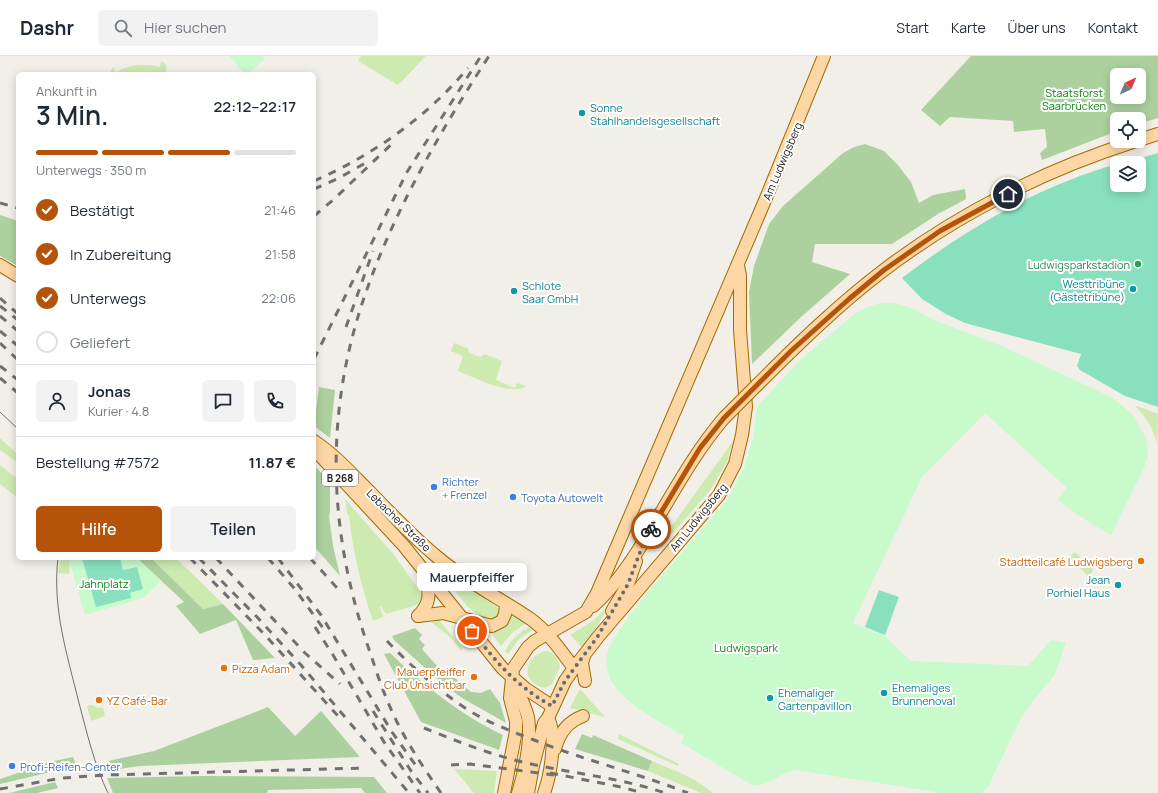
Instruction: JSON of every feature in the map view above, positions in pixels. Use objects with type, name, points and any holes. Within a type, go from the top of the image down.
[{"type":"main road","name":"Am Ludwigsberg","points":[[504,793],[516,731],[516,721],[510,698],[513,669],[528,647],[586,612],[597,593],[793,135],[824,56]]},
{"type":"main road","points":[[1146,138],[1158,134]]},
{"type":"main road","points":[[586,612],[613,586],[645,539],[700,448],[724,418],[791,351],[849,299],[884,270],[940,231],[975,211],[1051,173],[1116,148]]},
{"type":"main road","points":[[0,265],[16,275]]},
{"type":"main road","name":"Am Ludwigsberg","points":[[528,793],[544,723],[548,718],[552,706],[565,681],[598,636],[719,495],[735,464],[742,435],[746,407],[740,330],[740,275],[738,265]]},
{"type":"main road","points":[[723,298],[729,294],[736,296],[739,300]]},
{"type":"main road","name":"Lebacher Straße","points":[[316,442],[328,450],[346,467],[410,532],[436,556],[532,620],[547,635],[574,668]]},
{"type":"main road","name":"Lebacher Straße","points":[[316,451],[404,546],[502,669],[526,689],[552,706]]},
{"type":"main road","points":[[598,636],[628,584],[645,539]]},
{"type":"main road","points":[[425,572],[429,592],[428,602],[418,616],[443,614],[486,626],[498,625],[502,621],[505,614],[506,604]]},
{"type":"main road","points":[[585,655],[582,663],[585,681]]},
{"type":"main road","points":[[512,677],[527,713],[529,728],[524,768],[518,793]]},
{"type":"main road","points":[[544,793],[550,763],[563,729],[575,719],[583,716]]},
{"type":"main road","points":[[548,718],[552,725],[550,763]]},
{"type":"green space","points":[[229,56],[263,56],[265,59],[249,72],[243,72]]},
{"type":"green space","points":[[361,56],[426,56],[398,85],[358,61]]},
{"type":"green space","name":"Staatsforst Saarbrücken","points":[[971,56],[1158,56],[1158,118],[1146,122],[1146,112],[1110,112],[1110,134],[1042,160],[1040,153],[1047,147],[1045,129],[1014,132],[1013,121],[950,117],[940,126],[921,110]]},
{"type":"green space","points":[[161,61],[165,63],[166,72],[116,72],[127,67],[138,65],[160,67]]},
{"type":"green space","points":[[113,67],[116,72],[110,72]]},
{"type":"green space","points":[[865,144],[884,151],[898,165],[911,182],[919,203],[933,195],[965,189],[966,199],[938,214],[892,244],[815,244],[812,262],[850,274],[800,318],[752,364],[749,292],[754,266],[769,224],[783,206],[843,153],[854,147]]},
{"type":"green space","points":[[1158,153],[1158,407],[1125,396],[1080,370],[1077,366],[1081,354],[965,323],[946,314],[922,299],[902,278],[977,226],[1032,197],[1088,173],[1110,166],[1110,192],[1146,192],[1146,156]]},
{"type":"green space","points":[[0,215],[16,220],[16,265],[0,256]]},
{"type":"green space","name":"Ludwigspark","points":[[880,303],[896,303],[914,309],[934,320],[1002,346],[1113,398],[1132,414],[1146,438],[1148,455],[1144,468],[1111,535],[1090,523],[1058,499],[1067,488],[985,413],[922,477],[853,623],[885,636],[911,661],[1028,666],[1051,640],[1066,643],[1054,676],[1031,703],[1020,720],[988,787],[981,793],[942,793],[796,770],[764,784],[752,785],[681,743],[684,736],[643,712],[618,690],[610,677],[606,663],[609,648],[619,630],[646,594],[727,500],[744,468],[753,438],[757,407],[800,360],[852,316],[865,308]]},
{"type":"green space","points":[[454,343],[469,349],[468,352],[480,357],[485,354],[502,361],[496,380],[515,388],[517,383],[526,386],[519,389],[502,388],[458,371],[463,356],[451,351]]},
{"type":"green space","points":[[319,387],[335,390],[330,438],[316,428],[316,410]]},
{"type":"green space","points":[[1137,406],[1158,414],[1157,445],[1150,424],[1136,407]]},
{"type":"green space","points":[[0,438],[16,453],[16,462],[0,450]]},
{"type":"green space","points":[[733,441],[727,462],[711,489],[675,531],[668,536],[666,534]]},
{"type":"green space","points":[[0,465],[15,477],[16,476],[16,496],[0,484]]},
{"type":"green space","points":[[316,467],[330,482],[329,516],[333,546],[340,576],[316,548]]},
{"type":"green space","points":[[345,499],[394,555],[420,591],[422,598],[420,604],[386,614],[381,606],[383,617],[373,621],[358,569]]},
{"type":"green space","points":[[377,506],[466,585],[498,608],[500,613],[495,620],[482,618],[467,606],[437,567]]},
{"type":"green space","points":[[1075,552],[1093,570],[1089,577],[1069,558]]},
{"type":"green space","points":[[61,560],[70,560],[69,574],[58,573]]},
{"type":"green space","name":"Jahnplatz","points":[[70,560],[139,560],[161,581],[143,598],[85,615]]},
{"type":"green space","points":[[83,560],[120,560],[123,570],[137,567],[143,589],[130,593],[131,598],[96,607]]},
{"type":"green space","points":[[139,560],[153,560],[203,609],[223,604],[275,658],[253,660],[236,620],[200,634],[176,606],[184,602]]},
{"type":"green space","points":[[153,560],[178,560],[223,604],[203,609]]},
{"type":"green space","points":[[879,590],[899,597],[885,635],[865,627]]},
{"type":"green space","points":[[610,604],[598,625],[582,647],[570,635],[594,620]]},
{"type":"green space","points":[[511,611],[528,622],[512,633],[501,646],[491,633],[505,626],[509,620]]},
{"type":"green space","points":[[439,620],[463,649],[461,651],[451,638],[431,622]]},
{"type":"green space","points":[[532,625],[534,629],[519,639],[508,654],[505,651],[513,639]]},
{"type":"green space","points":[[415,628],[422,635],[419,639],[425,645],[422,649],[445,675],[455,678],[471,692],[481,693],[490,689],[500,703],[506,723],[462,698],[443,684],[394,640],[392,636]]},
{"type":"green space","points":[[547,651],[556,657],[560,667],[552,684],[545,688],[531,681],[528,675],[528,669],[529,663],[533,658]]},
{"type":"green space","points":[[390,653],[416,677],[457,709],[503,735],[499,750],[421,722],[384,654]]},
{"type":"green space","points":[[580,689],[605,717],[570,708]]},
{"type":"green space","points":[[92,705],[98,708],[103,707],[105,716],[91,721],[87,706]]},
{"type":"green space","points":[[268,707],[295,736],[321,711],[360,757],[140,766],[105,771],[108,761],[154,751]]},
{"type":"green space","points":[[582,734],[592,738],[593,735],[652,761],[648,771],[575,749]]},
{"type":"green space","points":[[619,734],[679,764],[678,766],[618,739]]},
{"type":"green space","points":[[73,757],[79,772],[51,772],[0,784],[0,779],[50,762]]},
{"type":"green space","points":[[652,761],[692,779],[713,793],[701,793],[648,771]]},
{"type":"green space","points":[[454,769],[497,771],[494,793],[474,793]]},
{"type":"green space","points":[[201,776],[374,777],[387,793],[365,793],[361,788],[268,790],[267,793],[113,793],[107,778]]},
{"type":"green space","points":[[55,782],[58,788],[37,793],[9,793]]},
{"type":"tram line","points":[[0,412],[16,427]]},
{"type":"tram line","points":[[58,560],[57,595],[62,631],[91,748],[108,793]]},
{"type":"railway","points":[[316,355],[407,172],[481,56]]},
{"type":"railway","points":[[441,793],[412,749],[393,714],[379,680],[357,610],[346,565],[339,520],[336,474],[337,429],[343,383],[352,338],[366,292],[378,261],[405,200],[420,171],[454,112],[489,56]]},
{"type":"railway","points":[[316,180],[336,171],[378,147],[397,134],[435,103],[468,68]]},
{"type":"railway","points":[[316,214],[396,140]]},
{"type":"railway","points":[[316,188],[337,179],[369,161]]},
{"type":"railway","points":[[0,203],[16,207]]},
{"type":"railway","points":[[346,327],[373,251]]},
{"type":"railway","points":[[0,298],[16,312]]},
{"type":"railway","points":[[0,306],[16,318]]},
{"type":"railway","points":[[0,316],[16,329]]},
{"type":"railway","points":[[0,331],[16,344]]},
{"type":"railway","points":[[0,343],[16,358]]},
{"type":"railway","points":[[0,366],[16,378]]},
{"type":"railway","points":[[0,378],[16,391]]},
{"type":"railway","points":[[192,560],[265,635],[338,716]]},
{"type":"railway","points":[[201,560],[257,617],[301,665],[409,793]]},
{"type":"railway","points":[[218,560],[305,653],[340,684]]},
{"type":"railway","points":[[270,560],[294,588],[326,632]]},
{"type":"railway","points":[[280,560],[321,615],[392,732],[419,770]]},
{"type":"railway","points":[[312,560],[339,590]]},
{"type":"railway","points":[[315,627],[384,742],[420,793]]},
{"type":"railway","points":[[387,641],[439,689],[473,713],[488,721],[553,747],[688,793]]},
{"type":"railway","points":[[373,711],[411,771],[428,793]]},
{"type":"railway","points":[[424,728],[517,761],[615,780],[665,793]]},
{"type":"railway","points":[[451,765],[470,764],[554,775]]},
{"type":"railway","points":[[0,789],[62,778],[106,775],[365,768]]},
{"type":"railway","points":[[550,773],[621,787],[643,793]]},
{"type":"way so far","points":[[472,631],[502,669],[526,689],[552,706],[565,681],[598,636],[628,584],[645,539],[651,529]]},
{"type":"place","name":"Sonne Stahlhandelsgesellschaft","points":[[582,113]]},
{"type":"place","name":"Ludwigsparkstadion","points":[[1138,264]]},
{"type":"place","name":"Westtribüne (Gästetribüne)","points":[[1133,289]]},
{"type":"place","name":"Schlote Saar GmbH","points":[[514,291]]},
{"type":"place","name":"Richter + Frenzel","points":[[434,487]]},
{"type":"place","name":"Toyota Autowelt","points":[[513,497]]},
{"type":"place","name":"Stadtteilcafé Ludwigsberg","points":[[1141,561]]},
{"type":"place","name":"Jean Porhiel Haus","points":[[1118,585]]},
{"type":"place","name":"Mauerpfeiffer","points":[[472,631]]},
{"type":"place","name":"Pizza Adam","points":[[224,668]]},
{"type":"place","name":"Mauerpfeiffer Club Unsichtbar","points":[[474,677]]},
{"type":"place","name":"Ehemaliges Brunnenoval","points":[[884,693]]},
{"type":"place","name":"Ehemaliger Gartenpavillon","points":[[770,698]]},
{"type":"place","name":"YZ Café-Bar","points":[[99,700]]},
{"type":"place","name":"Profi-Reifen-Center","points":[[12,766]]},
{"type":"route","points":[[651,529],[700,448],[724,418],[791,351],[849,299],[910,251],[940,231],[1008,194]]}]
